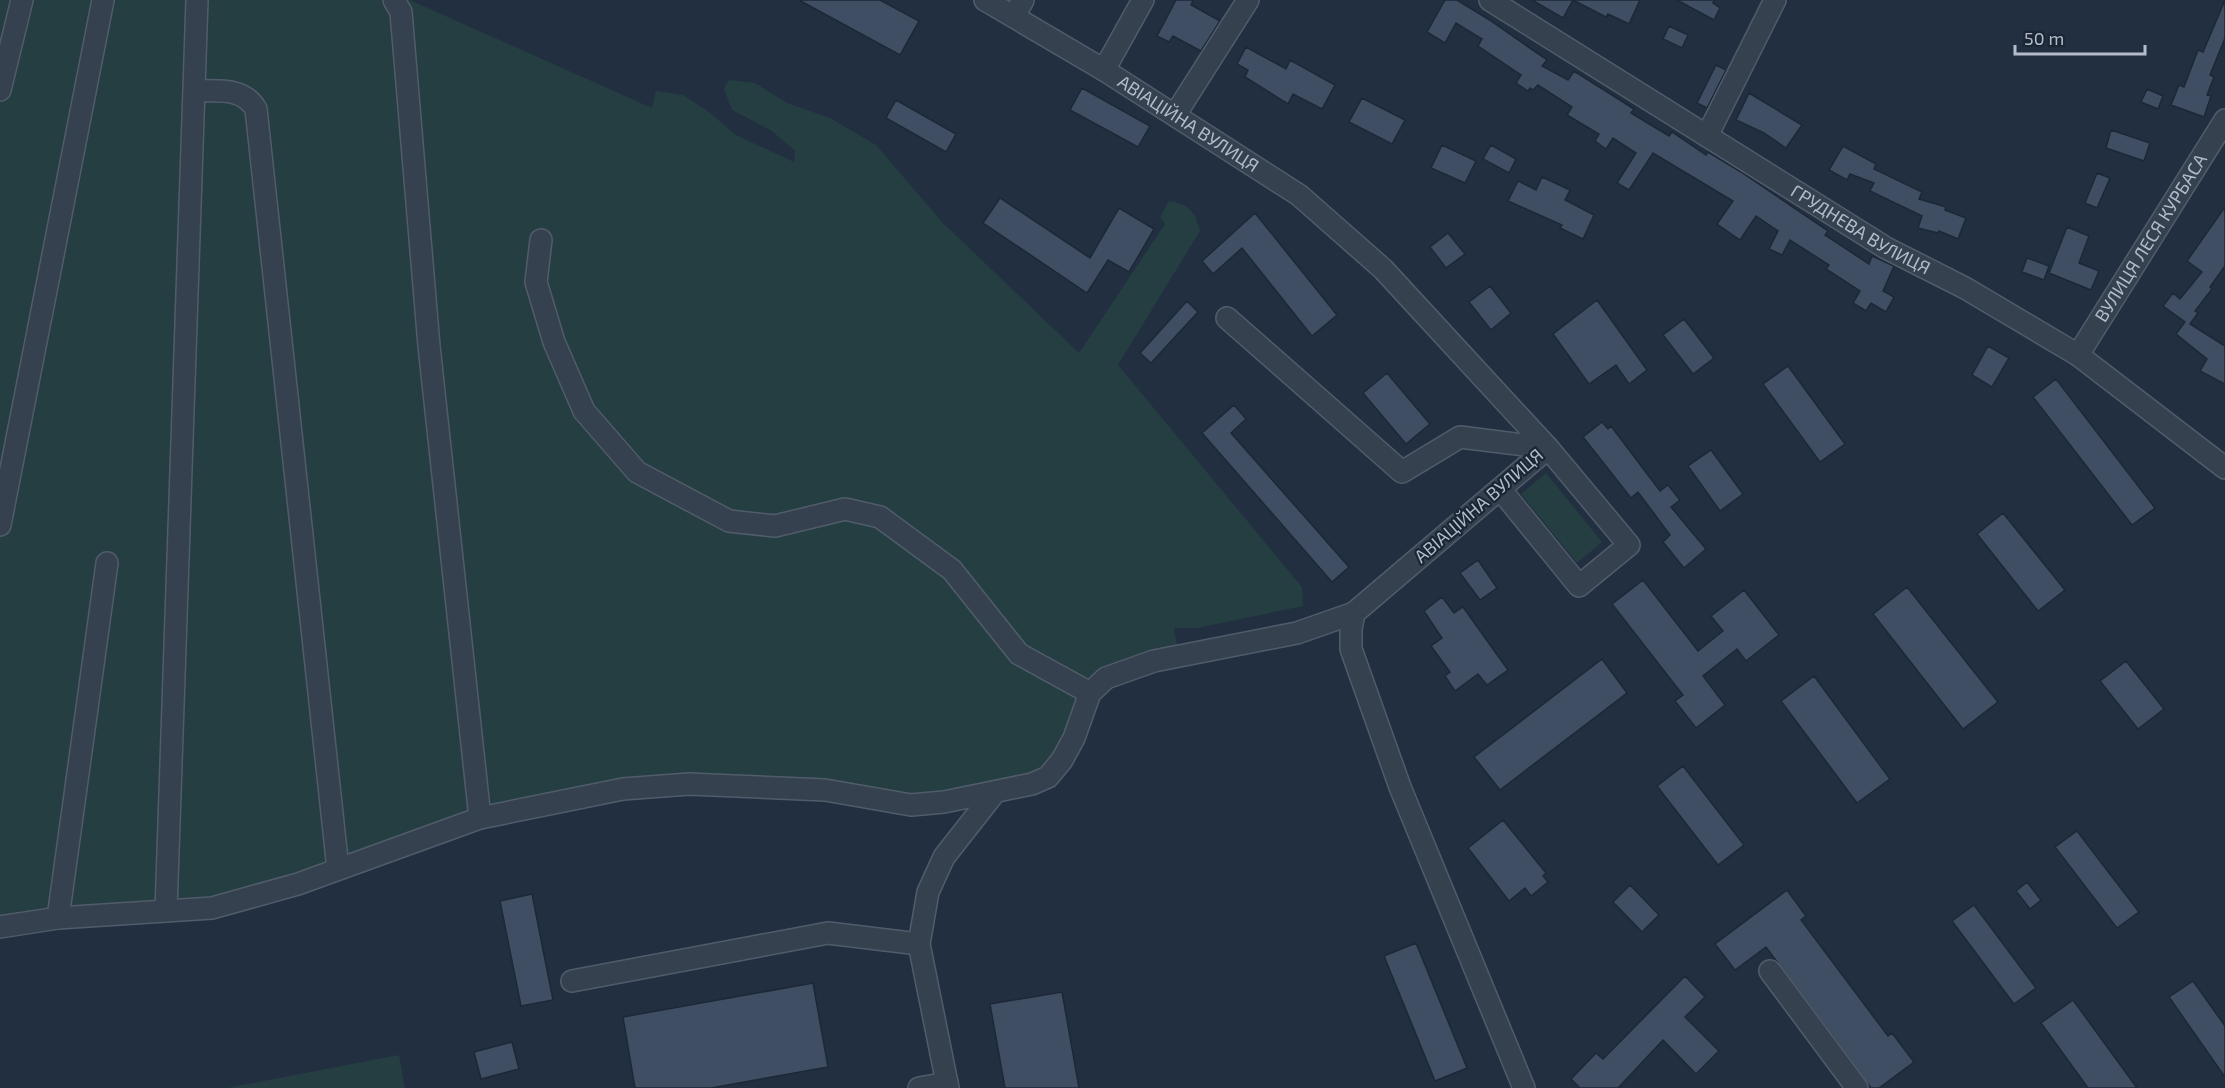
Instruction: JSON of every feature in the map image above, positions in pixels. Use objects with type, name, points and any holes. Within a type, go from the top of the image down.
[{"type":"street","points":[[0,90],[22,0]]},
{"type":"street","points":[[0,525],[103,0]]},
{"type":"street","points":[[166,911],[197,0]]},
{"type":"street","points":[[394,0],[401,12],[429,346],[480,818]]},
{"type":"street","name":"АВІАЦІЙНА ВУЛИЦЯ","points":[[985,0],[1018,8],[1104,70],[1299,195],[1383,268],[1548,448],[1354,613]]},
{"type":"street","points":[[1104,70],[1143,0]]},
{"type":"street","points":[[1175,115],[1248,0]]},
{"type":"street","name":"ГРУДНЕВА ВУЛИЦЯ","points":[[1490,0],[1886,248],[1965,288],[2078,355],[2225,468]]},
{"type":"street","points":[[1707,136],[1775,0]]},
{"type":"street","points":[[195,91],[239,92],[250,99],[255,109],[338,869]]},
{"type":"street","name":"ВУЛИЦЯ ЛЕСЯ КУРБАСА","points":[[2078,355],[2225,120]]},
{"type":"street","points":[[542,240],[536,282],[554,342],[584,411],[637,472],[729,521],[776,526],[845,509],[880,517],[952,570],[1019,654],[1090,693]]},
{"type":"street","points":[[1227,318],[1402,472],[1460,437],[1548,448],[1629,545],[1579,586],[1500,489]]},
{"type":"street","points":[[58,918],[107,563]]},
{"type":"street","points":[[0,927],[58,918],[212,908],[298,884],[480,818],[623,789],[689,784],[825,790],[911,805],[1032,784],[1048,777],[1074,738],[1090,693],[1106,678],[1154,661],[1297,633],[1354,613],[1351,649],[1400,787],[1524,1088]]},
{"type":"street","points":[[919,1088],[947,1086],[920,944],[928,892],[944,858],[995,792]]},
{"type":"street","points":[[572,981],[828,933],[920,944]]},
{"type":"street","points":[[1770,971],[1857,1088]]},
{"type":"green space","points":[[0,0],[410,0],[652,108],[656,91],[683,95],[709,112],[736,135],[794,162],[795,151],[772,131],[732,110],[724,89],[729,80],[755,83],[787,103],[830,118],[876,145],[942,222],[1079,353],[1165,224],[1160,217],[1169,201],[1182,204],[1194,214],[1200,231],[1118,365],[1302,587],[1303,606],[1197,628],[1174,628],[1179,656],[1106,678],[1048,777],[944,802],[764,786],[552,802],[212,908],[0,927]]},
{"type":"green space","points":[[1546,473],[1602,542],[1577,563],[1521,494]]},
{"type":"green space","points":[[399,1055],[405,1088],[227,1088]]},
{"type":"building","points":[[799,0],[880,0],[919,21],[900,55]]},
{"type":"building","points":[[1176,0],[1193,0],[1191,5],[1220,21],[1201,51],[1173,36],[1169,42],[1157,36]]},
{"type":"building","points":[[1445,0],[1457,0],[1488,19],[1547,60],[1542,66],[1568,80],[1574,71],[1634,109],[1631,113],[1669,136],[1672,132],[1706,155],[1708,152],[1741,172],[1828,231],[1825,235],[1869,264],[1872,256],[1894,266],[1883,291],[1894,297],[1886,312],[1871,303],[1866,311],[1853,303],[1860,291],[1826,269],[1829,265],[1790,240],[1782,255],[1769,249],[1778,231],[1756,216],[1740,240],[1717,224],[1733,201],[1653,153],[1629,190],[1617,183],[1636,153],[1613,138],[1606,149],[1595,141],[1599,134],[1567,115],[1572,107],[1538,85],[1528,91],[1516,83],[1521,75],[1478,46],[1482,39],[1456,23],[1445,43],[1427,32]]},
{"type":"building","points":[[1532,0],[1573,0],[1563,18]]},
{"type":"building","points":[[1573,0],[1640,0],[1629,24],[1608,14],[1606,17]]},
{"type":"building","points":[[1677,0],[1714,0],[1713,3],[1720,8],[1714,20]]},
{"type":"building","points":[[2225,0],[2225,38],[2210,75],[2214,77],[2207,95],[2211,96],[2204,117],[2171,105],[2179,85],[2184,87],[2198,50],[2203,52]]},
{"type":"building","points":[[1669,26],[1688,35],[1682,48],[1663,39]]},
{"type":"building","points":[[1246,47],[1286,69],[1290,60],[1335,85],[1322,109],[1293,94],[1288,104],[1245,77],[1248,70],[1237,64]]},
{"type":"building","points":[[1716,65],[1726,70],[1707,108],[1697,103]]},
{"type":"building","points":[[1082,88],[1150,126],[1138,147],[1070,110]]},
{"type":"building","points":[[2147,89],[2163,96],[2158,109],[2141,102]]},
{"type":"building","points":[[1749,93],[1802,125],[1786,148],[1764,133],[1736,120]]},
{"type":"building","points":[[1362,98],[1405,120],[1392,144],[1349,122]]},
{"type":"building","points":[[896,100],[956,134],[946,152],[886,118]]},
{"type":"building","points":[[2111,130],[2150,143],[2144,161],[2106,148]]},
{"type":"building","points":[[1442,145],[1476,161],[1465,183],[1431,168]]},
{"type":"building","points":[[1491,145],[1516,159],[1509,173],[1483,159]]},
{"type":"building","points":[[1843,146],[1876,164],[1874,169],[1922,192],[1919,199],[1946,207],[1945,210],[1966,218],[1958,239],[1939,231],[1938,233],[1918,228],[1922,216],[1870,191],[1874,183],[1850,174],[1847,180],[1829,170]]},
{"type":"building","points":[[2097,173],[2110,178],[2097,208],[2085,203]]},
{"type":"building","points":[[1542,177],[1570,190],[1565,200],[1594,215],[1583,239],[1560,228],[1562,225],[1508,201],[1518,181],[1536,190]]},
{"type":"building","points":[[1000,198],[1090,258],[1119,208],[1154,229],[1129,272],[1108,260],[1087,293],[983,223]]},
{"type":"building","points":[[2225,207],[2225,266],[2210,287],[2212,289],[2195,311],[2198,313],[2190,324],[2225,346],[2225,384],[2200,371],[2207,359],[2176,334],[2185,322],[2163,306],[2173,293],[2180,299],[2202,272],[2187,261]]},
{"type":"building","points":[[1255,213],[1337,315],[1312,336],[1242,248],[1213,274],[1202,261]]},
{"type":"building","points":[[2067,227],[2089,236],[2079,263],[2099,271],[2091,290],[2049,273]]},
{"type":"building","points":[[1448,233],[1465,254],[1446,268],[1430,247]]},
{"type":"building","points":[[2027,258],[2049,266],[2044,280],[2022,272]]},
{"type":"building","points":[[1490,286],[1511,313],[1491,330],[1469,302]]},
{"type":"building","points":[[1597,300],[1647,370],[1629,384],[1616,365],[1589,384],[1553,334]]},
{"type":"building","points":[[1187,301],[1198,312],[1151,363],[1140,353]]},
{"type":"building","points":[[1684,319],[1714,358],[1693,374],[1663,335]]},
{"type":"building","points":[[1988,346],[2009,358],[1992,387],[1972,375]]},
{"type":"building","points":[[1788,366],[1845,444],[1820,462],[1763,384]]},
{"type":"building","points":[[1387,373],[1430,424],[1406,444],[1363,393]]},
{"type":"building","points":[[2056,379],[2155,508],[2132,525],[2033,397]]},
{"type":"building","points":[[1234,405],[1246,419],[1231,433],[1349,567],[1332,582],[1202,433]]},
{"type":"building","points":[[1602,422],[1608,429],[1611,426],[1660,491],[1668,485],[1680,500],[1671,507],[1706,549],[1684,568],[1663,542],[1670,535],[1638,492],[1631,498],[1583,437]]},
{"type":"building","points":[[1711,450],[1743,494],[1720,511],[1688,466]]},
{"type":"building","points":[[2003,513],[2065,590],[2038,611],[1977,534]]},
{"type":"building","points":[[1478,560],[1497,588],[1480,600],[1460,573]]},
{"type":"building","points":[[1643,580],[1698,651],[1723,631],[1711,616],[1744,590],[1779,635],[1746,661],[1737,649],[1703,676],[1725,705],[1696,728],[1675,701],[1683,695],[1612,604]]},
{"type":"building","points":[[1907,587],[1998,702],[1963,729],[1873,614]]},
{"type":"building","points":[[1442,597],[1454,613],[1463,607],[1508,670],[1487,685],[1478,674],[1455,691],[1445,676],[1450,672],[1431,646],[1442,638],[1424,611]]},
{"type":"building","points":[[1602,659],[1627,693],[1500,790],[1474,757]]},
{"type":"building","points":[[2126,661],[2164,709],[2138,729],[2100,681]]},
{"type":"building","points":[[1814,676],[1890,779],[1857,803],[1781,701]]},
{"type":"building","points":[[1683,766],[1744,845],[1718,865],[1657,786]]},
{"type":"building","points":[[1503,820],[1546,873],[1543,876],[1548,882],[1531,896],[1525,888],[1509,901],[1468,848]]},
{"type":"building","points":[[2077,831],[2139,912],[2117,928],[2055,847]]},
{"type":"building","points":[[2027,882],[2041,900],[2030,909],[2016,891]]},
{"type":"building","points":[[1630,885],[1659,915],[1642,932],[1613,902]]},
{"type":"building","points":[[1787,890],[1806,916],[1801,920],[1888,1036],[1892,1033],[1914,1062],[1879,1088],[1871,1088],[1766,947],[1735,970],[1715,944]]},
{"type":"building","points":[[532,894],[553,1000],[521,1006],[500,901]]},
{"type":"building","points":[[1974,905],[2036,988],[2014,1004],[1952,921]]},
{"type":"building","points":[[1416,943],[1467,1068],[1435,1081],[1384,956]]},
{"type":"building","points":[[1685,976],[1705,997],[1685,1017],[1719,1051],[1696,1074],[1663,1040],[1618,1088],[1580,1088],[1571,1079],[1596,1053],[1603,1059]]},
{"type":"building","points":[[2193,981],[2225,1026],[2225,1077],[2169,997]]},
{"type":"building","points":[[813,983],[828,1067],[711,1088],[635,1088],[623,1017]]},
{"type":"building","points":[[1062,992],[1079,1088],[1005,1088],[990,1004]]},
{"type":"building","points":[[2073,1000],[2137,1088],[2088,1088],[2041,1023]]},
{"type":"building","points":[[512,1042],[519,1069],[481,1079],[474,1052]]}]
